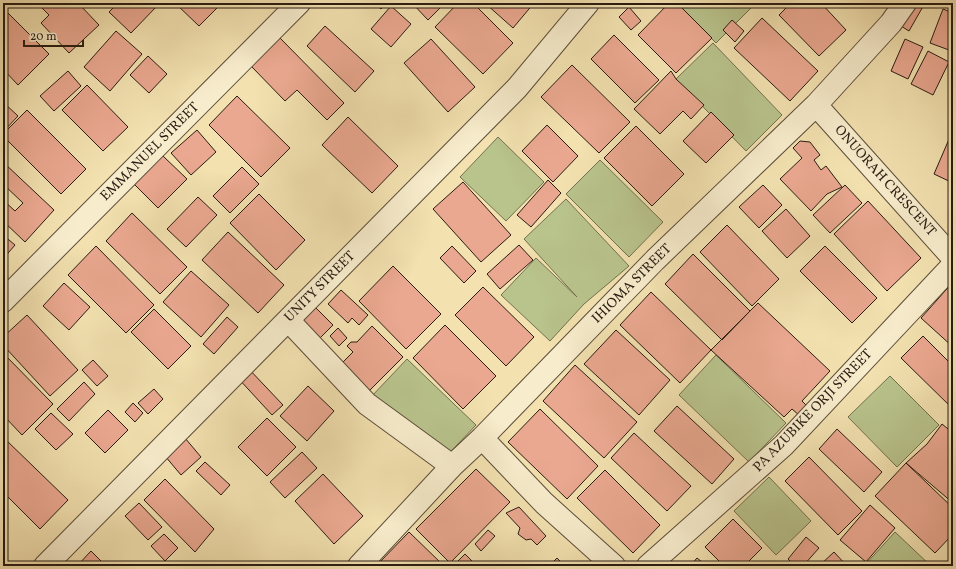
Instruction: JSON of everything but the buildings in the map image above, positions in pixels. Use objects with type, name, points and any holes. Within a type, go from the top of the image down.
[{"type":"street","name":"EMMANUEL STREET","points":[[3,301],[298,3]]},
{"type":"street","name":"UNITY STREET","points":[[45,566],[517,88],[588,3]]},
{"type":"street","name":"IHIOMA STREET","points":[[360,566],[452,466],[482,438],[655,260],[816,105],[890,24],[906,3]]},
{"type":"street","name":"ONUORAH CRESCENT","points":[[816,105],[953,258]]},
{"type":"street","name":"PA AZUBIKE ORJI STREET","points":[[648,566],[784,446],[953,265]]},
{"type":"street","points":[[288,320],[367,404],[452,466]]},
{"type":"street","points":[[482,438],[544,503],[614,566]]},
{"type":"green space","points":[[677,3],[756,3],[716,43]]},
{"type":"green space","points":[[713,43],[782,115],[746,151],[676,79]]},
{"type":"green space","points":[[498,137],[544,182],[506,221],[460,177]]},
{"type":"green space","points":[[600,160],[663,222],[629,257],[566,194]]},
{"type":"green space","points":[[566,199],[629,266],[584,304],[550,341],[501,295],[536,258],[577,297],[524,239]]},
{"type":"green space","points":[[716,355],[786,423],[749,462],[679,395]]},
{"type":"green space","points":[[407,359],[476,425],[438,465],[370,398]]},
{"type":"green space","points":[[890,376],[939,425],[897,467],[848,417]]},
{"type":"green space","points":[[769,477],[811,521],[776,555],[734,511]]},
{"type":"green space","points":[[895,532],[931,566],[864,566]]}]
